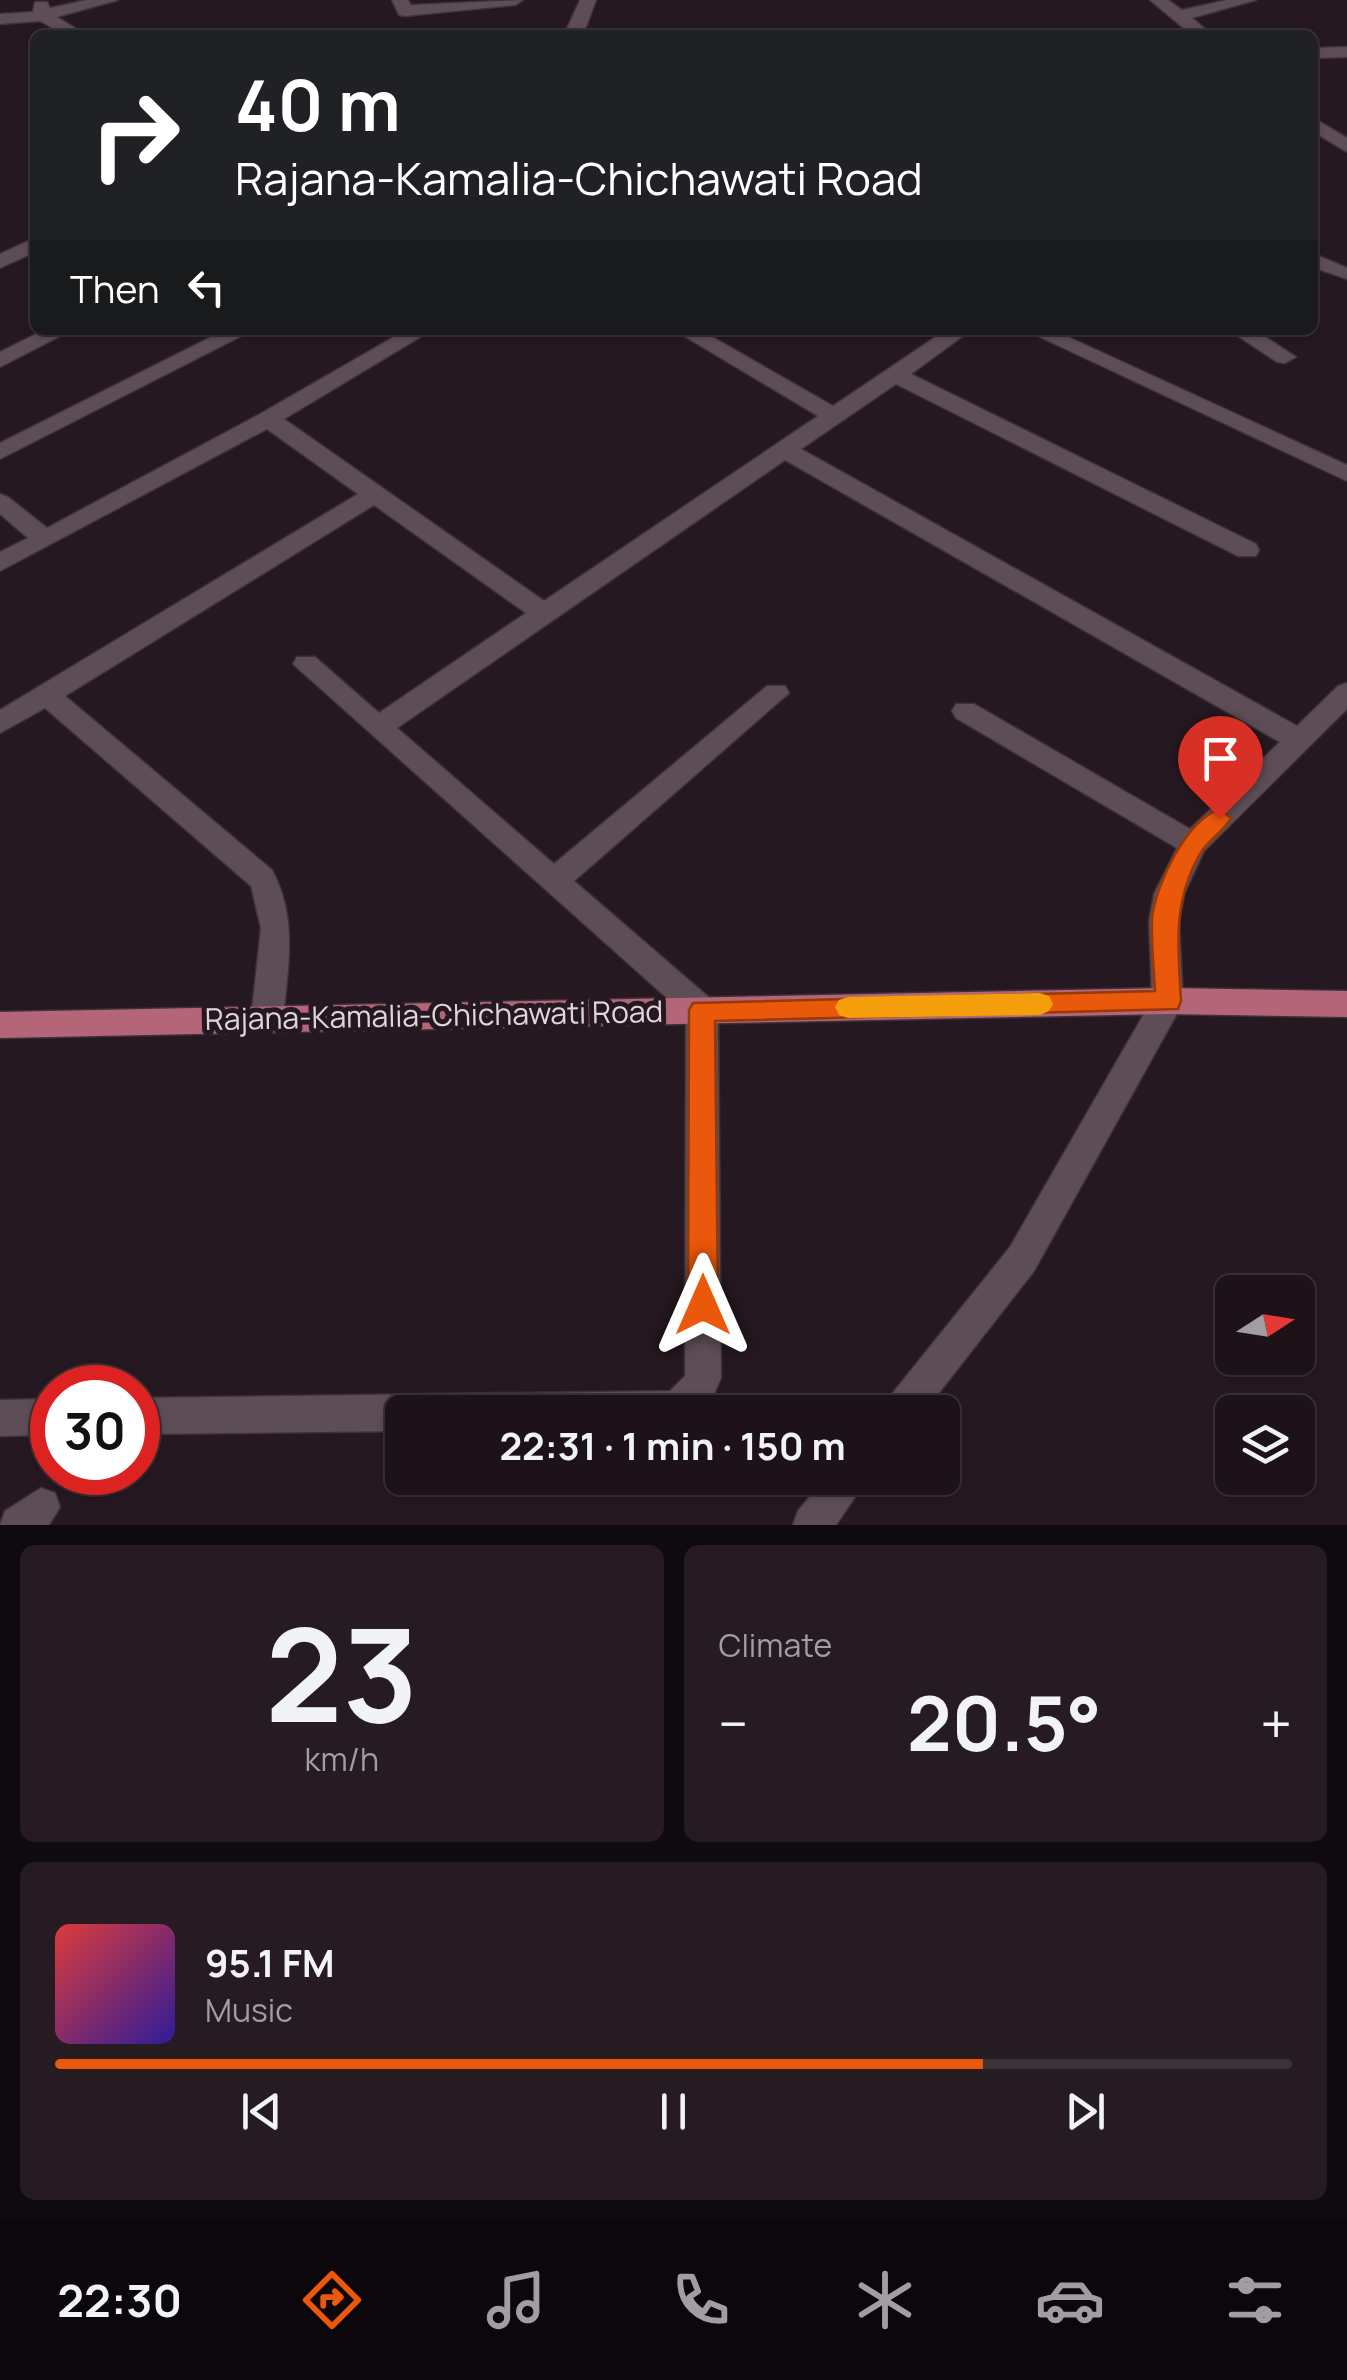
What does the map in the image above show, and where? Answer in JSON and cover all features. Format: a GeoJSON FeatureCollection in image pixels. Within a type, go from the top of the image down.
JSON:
{"type":"FeatureCollection","features":[{"type":"Feature","properties":{"kind":"main road","name":"Rajana-Kamalia-Chichawati Road"},"geometry":{"type":"LineString","coordinates":[[0,1025],[1168,1001],[1347,1004]]}},
{"type":"Feature","properties":{"kind":"street"},"geometry":{"type":"LineString","coordinates":[[0,19],[41,8],[110,0]]}},
{"type":"Feature","properties":{"kind":"street"},"geometry":{"type":"LineString","coordinates":[[400,0],[405,11],[515,0]]}},
{"type":"Feature","properties":{"kind":"street"},"geometry":{"type":"LineString","coordinates":[[578,30],[588,0]]}},
{"type":"Feature","properties":{"kind":"street"},"geometry":{"type":"LineString","coordinates":[[1158,0],[1196,30]]}},
{"type":"Feature","properties":{"kind":"street"},"geometry":{"type":"LineString","coordinates":[[1178,16],[1248,0]]}},
{"type":"Feature","properties":{"kind":"street"},"geometry":{"type":"LineString","coordinates":[[41,8],[70,30]]}},
{"type":"Feature","properties":{"kind":"street"},"geometry":{"type":"LineString","coordinates":[[1318,53],[1347,52]]}},
{"type":"Feature","properties":{"kind":"street"},"geometry":{"type":"LineString","coordinates":[[1318,121],[1343,118]]}},
{"type":"Feature","properties":{"kind":"street"},"geometry":{"type":"LineString","coordinates":[[1318,126],[1347,146]]}},
{"type":"Feature","properties":{"kind":"street"},"geometry":{"type":"LineString","coordinates":[[0,262],[30,247]]}},
{"type":"Feature","properties":{"kind":"street"},"geometry":{"type":"LineString","coordinates":[[1318,262],[1344,274]]}},
{"type":"Feature","properties":{"kind":"street"},"geometry":{"type":"LineString","coordinates":[[0,360],[50,335]]}},
{"type":"Feature","properties":{"kind":"street"},"geometry":{"type":"LineString","coordinates":[[0,452],[232,335]]}},
{"type":"Feature","properties":{"kind":"street"},"geometry":{"type":"LineString","coordinates":[[0,563],[268,419],[412,335]]}},
{"type":"Feature","properties":{"kind":"street"},"geometry":{"type":"LineString","coordinates":[[694,335],[836,417]]}},
{"type":"Feature","properties":{"kind":"street"},"geometry":{"type":"LineString","coordinates":[[378,727],[953,335]]}},
{"type":"Feature","properties":{"kind":"street"},"geometry":{"type":"LineString","coordinates":[[1047,335],[1347,474]]}},
{"type":"Feature","properties":{"kind":"street"},"geometry":{"type":"LineString","coordinates":[[1249,335],[1286,357]]}},
{"type":"Feature","properties":{"kind":"street"},"geometry":{"type":"LineString","coordinates":[[896,376],[1247,550]]}},
{"type":"Feature","properties":{"kind":"street"},"geometry":{"type":"LineString","coordinates":[[268,419],[546,614]]}},
{"type":"Feature","properties":{"kind":"street"},"geometry":{"type":"LineString","coordinates":[[786,452],[1298,739]]}},
{"type":"Feature","properties":{"kind":"street"},"geometry":{"type":"LineString","coordinates":[[0,723],[375,494]]}},
{"type":"Feature","properties":{"kind":"street"},"geometry":{"type":"LineString","coordinates":[[0,502],[45,539]]}},
{"type":"Feature","properties":{"kind":"street"},"geometry":{"type":"LineString","coordinates":[[306,664],[702,1010],[704,1378],[694,1395]]}},
{"type":"Feature","properties":{"kind":"street"},"geometry":{"type":"LineString","coordinates":[[914,1395],[1022,1259],[1168,1001],[1164,921],[1168,894],[1193,844],[1347,692]]}},
{"type":"Feature","properties":{"kind":"street"},"geometry":{"type":"LineString","coordinates":[[554,881],[776,693]]}},
{"type":"Feature","properties":{"kind":"street"},"geometry":{"type":"LineString","coordinates":[[47,694],[262,878],[272,894],[276,918],[268,1019]]}},
{"type":"Feature","properties":{"kind":"street"},"geometry":{"type":"LineString","coordinates":[[965,712],[1193,844]]}},
{"type":"Feature","properties":{"kind":"street"},"geometry":{"type":"LineString","coordinates":[[160,1416],[385,1413]]}},
{"type":"Feature","properties":{"kind":"street"},"geometry":{"type":"LineString","coordinates":[[0,1418],[30,1417]]}},
{"type":"Feature","properties":{"kind":"street"},"geometry":{"type":"LineString","coordinates":[[812,1525],[836,1495]]}},
{"type":"Feature","properties":{"kind":"slow traffic"},"geometry":{"type":"LineString","coordinates":[[848,1007],[1040,1004]]}},
{"type":"Feature","properties":{"kind":"route"},"geometry":{"type":"LineString","coordinates":[[703,1305],[702,1010],[1168,1001],[1164,921],[1168,894],[1193,844],[1220,818]]}}]}
